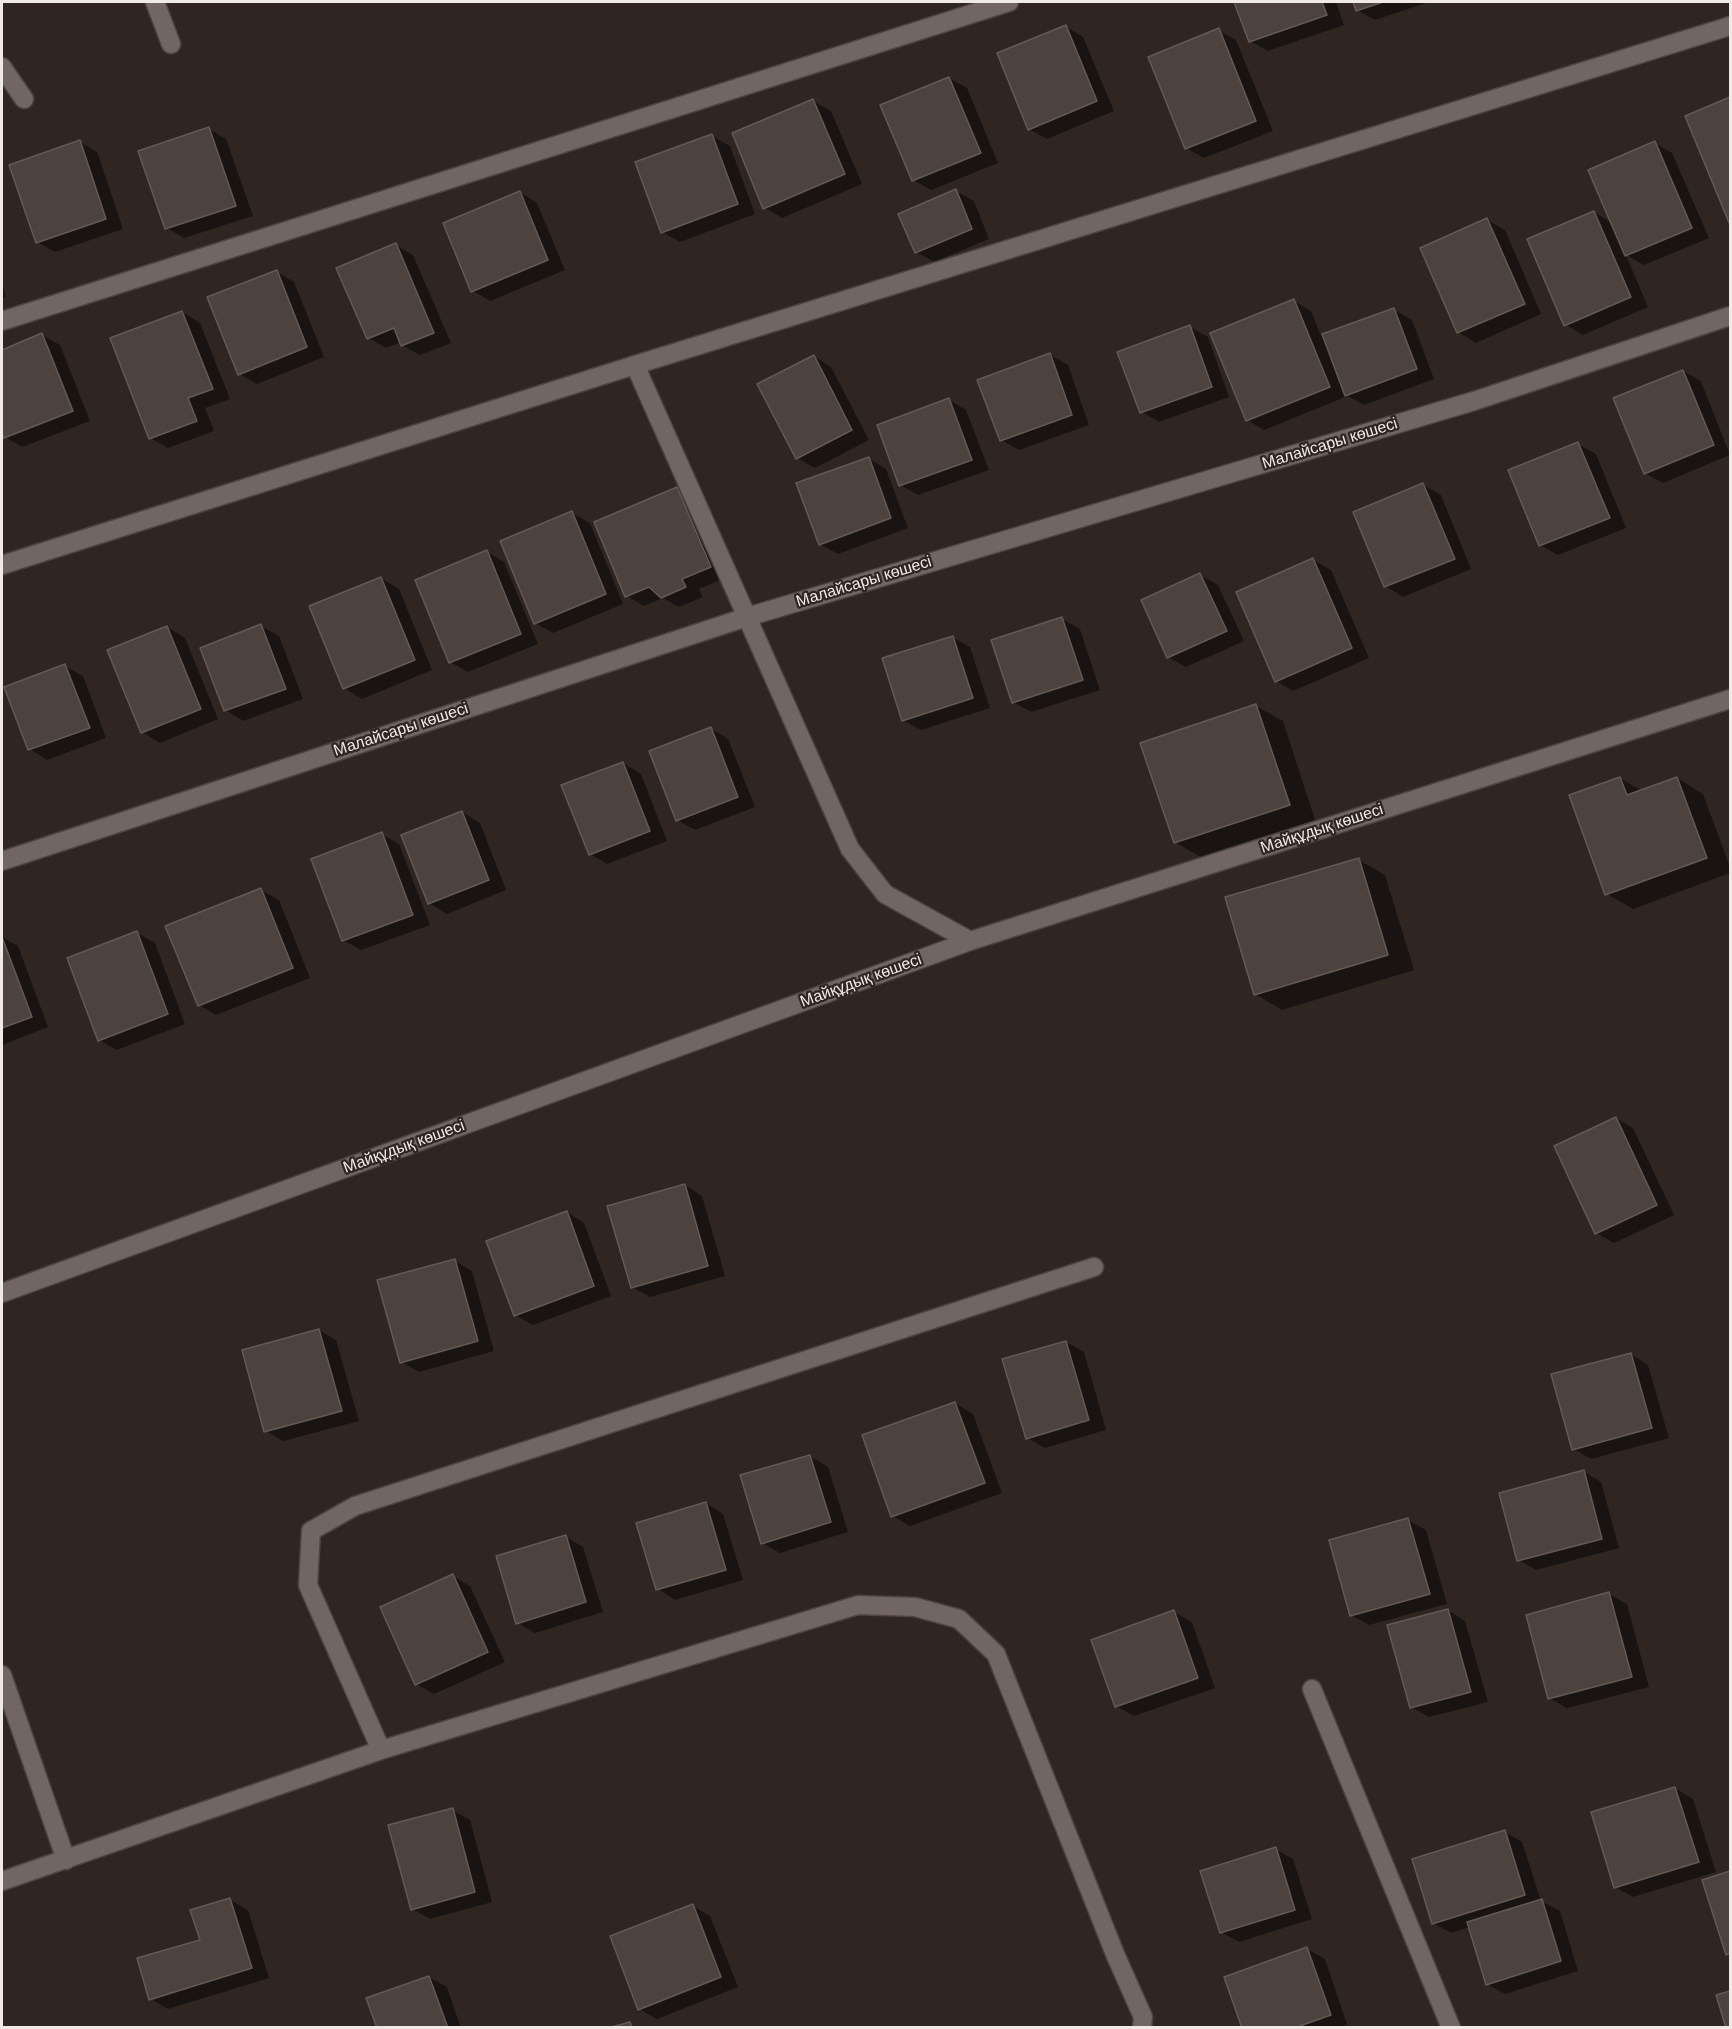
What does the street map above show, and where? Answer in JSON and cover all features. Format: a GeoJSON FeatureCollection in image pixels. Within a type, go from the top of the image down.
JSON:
{"type":"FeatureCollection","features":[{"type":"Feature","properties":{"kind":"street"},"geometry":{"type":"LineString","coordinates":[[155,2],[171,44]]}},
{"type":"Feature","properties":{"kind":"street"},"geometry":{"type":"LineString","coordinates":[[2,321],[1009,2]]}},
{"type":"Feature","properties":{"kind":"street"},"geometry":{"type":"LineString","coordinates":[[2,565],[635,365],[1731,26]]}},
{"type":"Feature","properties":{"kind":"street"},"geometry":{"type":"LineString","coordinates":[[2,67],[24,99]]}},
{"type":"Feature","properties":{"kind":"street","name":"Малайсары көшесі"},"geometry":{"type":"LineString","coordinates":[[2,861],[747,617],[1474,402],[1731,316]]}},
{"type":"Feature","properties":{"kind":"street"},"geometry":{"type":"LineString","coordinates":[[635,365],[850,849],[885,894],[970,941]]}},
{"type":"Feature","properties":{"kind":"street","name":"Майқұдық көшесі"},"geometry":{"type":"LineString","coordinates":[[2,1293],[970,941],[1731,699]]}},
{"type":"Feature","properties":{"kind":"street"},"geometry":{"type":"LineString","coordinates":[[381,1750],[308,1585],[311,1532],[355,1506],[1094,1267]]}},
{"type":"Feature","properties":{"kind":"street"},"geometry":{"type":"LineString","coordinates":[[2,1881],[381,1750],[858,1605],[915,1607],[959,1619],[996,1654],[1115,1954],[1143,2017],[1142,2028]]}},
{"type":"Feature","properties":{"kind":"street"},"geometry":{"type":"LineString","coordinates":[[2,1675],[66,1860]]}},
{"type":"Feature","properties":{"kind":"street"},"geometry":{"type":"LineString","coordinates":[[1312,1689],[1451,2028]]}},
{"type":"Feature","properties":{"kind":"building"},"geometry":{"type":"Polygon","coordinates":[[[1234,2],[1322,2],[1327,15],[1249,42],[1234,2]]]}},
{"type":"Feature","properties":{"kind":"building"},"geometry":{"type":"Polygon","coordinates":[[[1353,2],[1383,2],[1356,11],[1353,2]]]}},
{"type":"Feature","properties":{"kind":"building"},"geometry":{"type":"Polygon","coordinates":[[[1066,25],[1097,101],[1028,130],[997,53],[1066,25]]]}},
{"type":"Feature","properties":{"kind":"building"},"geometry":{"type":"Polygon","coordinates":[[[1219,28],[1256,121],[1185,149],[1148,57],[1219,28]]]}},
{"type":"Feature","properties":{"kind":"building"},"geometry":{"type":"Polygon","coordinates":[[[949,77],[981,153],[912,181],[880,105],[949,77]]]}},
{"type":"Feature","properties":{"kind":"building"},"geometry":{"type":"Polygon","coordinates":[[[1730,97],[1730,225],[1685,116],[1730,97]]]}},
{"type":"Feature","properties":{"kind":"building"},"geometry":{"type":"Polygon","coordinates":[[[813,99],[845,174],[763,209],[732,133],[813,99]]]}},
{"type":"Feature","properties":{"kind":"building"},"geometry":{"type":"Polygon","coordinates":[[[209,127],[236,206],[165,229],[138,151],[209,127]]]}},
{"type":"Feature","properties":{"kind":"building"},"geometry":{"type":"Polygon","coordinates":[[[712,134],[738,204],[661,233],[635,162],[712,134]]]}},
{"type":"Feature","properties":{"kind":"building"},"geometry":{"type":"Polygon","coordinates":[[[80,140],[106,219],[36,243],[9,165],[80,140]]]}},
{"type":"Feature","properties":{"kind":"building"},"geometry":{"type":"Polygon","coordinates":[[[1655,141],[1692,228],[1625,256],[1588,170],[1655,141]]]}},
{"type":"Feature","properties":{"kind":"building"},"geometry":{"type":"Polygon","coordinates":[[[956,189],[972,229],[915,253],[898,214],[956,189]]]}},
{"type":"Feature","properties":{"kind":"building"},"geometry":{"type":"Polygon","coordinates":[[[520,191],[548,260],[471,292],[443,223],[520,191]]]}},
{"type":"Feature","properties":{"kind":"building"},"geometry":{"type":"Polygon","coordinates":[[[1594,211],[1631,297],[1564,326],[1527,239],[1594,211]]]}},
{"type":"Feature","properties":{"kind":"building"},"geometry":{"type":"Polygon","coordinates":[[[1487,218],[1525,304],[1457,333],[1420,248],[1487,218]]]}},
{"type":"Feature","properties":{"kind":"building"},"geometry":{"type":"Polygon","coordinates":[[[396,243],[434,333],[401,346],[394,328],[367,339],[336,268],[396,243]]]}},
{"type":"Feature","properties":{"kind":"building"},"geometry":{"type":"Polygon","coordinates":[[[277,270],[307,347],[238,375],[207,297],[277,270]]]}},
{"type":"Feature","properties":{"kind":"building"},"geometry":{"type":"Polygon","coordinates":[[[1294,299],[1330,387],[1246,421],[1210,333],[1294,299]]]}},
{"type":"Feature","properties":{"kind":"building"},"geometry":{"type":"Polygon","coordinates":[[[1394,308],[1417,369],[1345,396],[1322,334],[1394,308]]]}},
{"type":"Feature","properties":{"kind":"building"},"geometry":{"type":"Polygon","coordinates":[[[182,311],[213,389],[188,398],[197,421],[149,439],[110,338],[182,311]]]}},
{"type":"Feature","properties":{"kind":"building"},"geometry":{"type":"Polygon","coordinates":[[[1190,325],[1212,387],[1140,413],[1117,352],[1190,325]]]}},
{"type":"Feature","properties":{"kind":"building"},"geometry":{"type":"Polygon","coordinates":[[[42,333],[73,411],[4,438],[2,433],[2,350],[42,333]]]}},
{"type":"Feature","properties":{"kind":"building"},"geometry":{"type":"Polygon","coordinates":[[[1050,353],[1072,415],[1000,441],[977,380],[1050,353]]]}},
{"type":"Feature","properties":{"kind":"building"},"geometry":{"type":"Polygon","coordinates":[[[814,355],[852,430],[796,459],[757,384],[814,355]]]}},
{"type":"Feature","properties":{"kind":"building"},"geometry":{"type":"Polygon","coordinates":[[[1683,370],[1714,445],[1644,474],[1613,398],[1683,370]]]}},
{"type":"Feature","properties":{"kind":"building"},"geometry":{"type":"Polygon","coordinates":[[[949,398],[972,460],[899,486],[877,425],[949,398]]]}},
{"type":"Feature","properties":{"kind":"building"},"geometry":{"type":"Polygon","coordinates":[[[1578,442],[1610,518],[1539,546],[1508,470],[1578,442]]]}},
{"type":"Feature","properties":{"kind":"building"},"geometry":{"type":"Polygon","coordinates":[[[869,457],[891,518],[819,545],[796,483],[869,457]]]}},
{"type":"Feature","properties":{"kind":"building"},"geometry":{"type":"Polygon","coordinates":[[[1423,483],[1455,559],[1384,587],[1353,512],[1423,483]]]}},
{"type":"Feature","properties":{"kind":"building"},"geometry":{"type":"Polygon","coordinates":[[[677,487],[711,567],[682,579],[686,587],[661,598],[649,587],[625,597],[594,522],[677,487]]]}},
{"type":"Feature","properties":{"kind":"building"},"geometry":{"type":"Polygon","coordinates":[[[572,511],[606,594],[534,624],[500,541],[572,511]]]}},
{"type":"Feature","properties":{"kind":"building"},"geometry":{"type":"Polygon","coordinates":[[[487,550],[521,634],[449,663],[415,580],[487,550]]]}},
{"type":"Feature","properties":{"kind":"building"},"geometry":{"type":"Polygon","coordinates":[[[1313,558],[1352,648],[1275,682],[1236,592],[1313,558]]]}},
{"type":"Feature","properties":{"kind":"building"},"geometry":{"type":"Polygon","coordinates":[[[1200,573],[1227,631],[1167,658],[1141,600],[1200,573]]]}},
{"type":"Feature","properties":{"kind":"building"},"geometry":{"type":"Polygon","coordinates":[[[381,577],[415,660],[343,689],[309,606],[381,577]]]}},
{"type":"Feature","properties":{"kind":"building"},"geometry":{"type":"Polygon","coordinates":[[[1062,617],[1083,680],[1012,703],[991,640],[1062,617]]]}},
{"type":"Feature","properties":{"kind":"building"},"geometry":{"type":"Polygon","coordinates":[[[261,624],[286,689],[224,711],[200,648],[261,624]]]}},
{"type":"Feature","properties":{"kind":"building"},"geometry":{"type":"Polygon","coordinates":[[[167,626],[201,709],[141,733],[107,650],[167,626]]]}},
{"type":"Feature","properties":{"kind":"building"},"geometry":{"type":"Polygon","coordinates":[[[953,636],[973,698],[902,721],[882,658],[953,636]]]}},
{"type":"Feature","properties":{"kind":"building"},"geometry":{"type":"Polygon","coordinates":[[[65,664],[90,728],[28,750],[4,687],[65,664]]]}},
{"type":"Feature","properties":{"kind":"building"},"geometry":{"type":"Polygon","coordinates":[[[1256,704],[1290,805],[1174,843],[1140,743],[1256,704]]]}},
{"type":"Feature","properties":{"kind":"building"},"geometry":{"type":"Polygon","coordinates":[[[711,727],[738,797],[676,821],[649,751],[711,727]]]}},
{"type":"Feature","properties":{"kind":"building"},"geometry":{"type":"Polygon","coordinates":[[[623,762],[650,831],[589,855],[561,785],[623,762]]]}},
{"type":"Feature","properties":{"kind":"building"},"geometry":{"type":"Polygon","coordinates":[[[1620,777],[1627,795],[1677,777],[1707,858],[1605,895],[1569,795],[1620,777]]]}},
{"type":"Feature","properties":{"kind":"building"},"geometry":{"type":"Polygon","coordinates":[[[462,811],[489,880],[428,904],[401,835],[462,811]]]}},
{"type":"Feature","properties":{"kind":"building"},"geometry":{"type":"Polygon","coordinates":[[[382,832],[413,915],[342,941],[311,859],[382,832]]]}},
{"type":"Feature","properties":{"kind":"building"},"geometry":{"type":"Polygon","coordinates":[[[1359,858],[1388,955],[1254,995],[1225,897],[1359,858]]]}},
{"type":"Feature","properties":{"kind":"building"},"geometry":{"type":"Polygon","coordinates":[[[261,888],[293,968],[198,1006],[165,926],[261,888]]]}},
{"type":"Feature","properties":{"kind":"building"},"geometry":{"type":"Polygon","coordinates":[[[137,931],[168,1014],[98,1041],[67,958],[137,931]]]}},
{"type":"Feature","properties":{"kind":"building"},"geometry":{"type":"Polygon","coordinates":[[[2,937],[32,1017],[2,1028],[2,937]]]}},
{"type":"Feature","properties":{"kind":"building"},"geometry":{"type":"Polygon","coordinates":[[[1616,1117],[1657,1205],[1595,1234],[1554,1146],[1616,1117]]]}},
{"type":"Feature","properties":{"kind":"building"},"geometry":{"type":"Polygon","coordinates":[[[685,1184],[708,1266],[631,1288],[607,1206],[685,1184]]]}},
{"type":"Feature","properties":{"kind":"building"},"geometry":{"type":"Polygon","coordinates":[[[567,1211],[594,1286],[514,1316],[486,1241],[567,1211]]]}},
{"type":"Feature","properties":{"kind":"building"},"geometry":{"type":"Polygon","coordinates":[[[455,1259],[478,1341],[400,1363],[377,1280],[455,1259]]]}},
{"type":"Feature","properties":{"kind":"building"},"geometry":{"type":"Polygon","coordinates":[[[319,1329],[342,1411],[264,1432],[242,1350],[319,1329]]]}},
{"type":"Feature","properties":{"kind":"building"},"geometry":{"type":"Polygon","coordinates":[[[1066,1341],[1089,1420],[1026,1439],[1002,1359],[1066,1341]]]}},
{"type":"Feature","properties":{"kind":"building"},"geometry":{"type":"Polygon","coordinates":[[[1631,1353],[1652,1428],[1572,1450],[1551,1374],[1631,1353]]]}},
{"type":"Feature","properties":{"kind":"building"},"geometry":{"type":"Polygon","coordinates":[[[955,1402],[985,1483],[891,1517],[862,1435],[955,1402]]]}},
{"type":"Feature","properties":{"kind":"building"},"geometry":{"type":"Polygon","coordinates":[[[810,1455],[831,1522],[761,1544],[740,1475],[810,1455]]]}},
{"type":"Feature","properties":{"kind":"building"},"geometry":{"type":"Polygon","coordinates":[[[1584,1470],[1602,1539],[1517,1561],[1499,1493],[1584,1470]]]}},
{"type":"Feature","properties":{"kind":"building"},"geometry":{"type":"Polygon","coordinates":[[[706,1502],[726,1570],[656,1590],[636,1523],[706,1502]]]}},
{"type":"Feature","properties":{"kind":"building"},"geometry":{"type":"Polygon","coordinates":[[[1408,1518],[1430,1594],[1350,1616],[1329,1540],[1408,1518]]]}},
{"type":"Feature","properties":{"kind":"building"},"geometry":{"type":"Polygon","coordinates":[[[566,1535],[586,1602],[516,1624],[496,1556],[566,1535]]]}},
{"type":"Feature","properties":{"kind":"building"},"geometry":{"type":"Polygon","coordinates":[[[453,1574],[488,1652],[415,1685],[380,1607],[453,1574]]]}},
{"type":"Feature","properties":{"kind":"building"},"geometry":{"type":"Polygon","coordinates":[[[1609,1592],[1632,1677],[1548,1699],[1526,1615],[1609,1592]]]}},
{"type":"Feature","properties":{"kind":"building"},"geometry":{"type":"Polygon","coordinates":[[[1448,1609],[1471,1692],[1410,1708],[1387,1625],[1448,1609]]]}},
{"type":"Feature","properties":{"kind":"building"},"geometry":{"type":"Polygon","coordinates":[[[1174,1610],[1198,1678],[1115,1707],[1091,1640],[1174,1610]]]}},
{"type":"Feature","properties":{"kind":"building"},"geometry":{"type":"Polygon","coordinates":[[[1675,1787],[1699,1862],[1614,1888],[1591,1812],[1675,1787]]]}},
{"type":"Feature","properties":{"kind":"building"},"geometry":{"type":"Polygon","coordinates":[[[453,1808],[475,1892],[411,1910],[388,1825],[453,1808]]]}},
{"type":"Feature","properties":{"kind":"building"},"geometry":{"type":"Polygon","coordinates":[[[1505,1830],[1525,1895],[1432,1924],[1412,1859],[1505,1830]]]}},
{"type":"Feature","properties":{"kind":"building"},"geometry":{"type":"Polygon","coordinates":[[[1276,1847],[1295,1910],[1220,1933],[1200,1871],[1276,1847]]]}},
{"type":"Feature","properties":{"kind":"building"},"geometry":{"type":"Polygon","coordinates":[[[1730,1871],[1730,1953],[1726,1955],[1702,1880],[1730,1871]]]}},
{"type":"Feature","properties":{"kind":"building"},"geometry":{"type":"Polygon","coordinates":[[[230,1898],[252,1968],[149,2000],[137,1958],[200,1940],[190,1910],[230,1898]]]}},
{"type":"Feature","properties":{"kind":"building"},"geometry":{"type":"Polygon","coordinates":[[[1542,1899],[1561,1961],[1486,1985],[1467,1922],[1542,1899]]]}},
{"type":"Feature","properties":{"kind":"building"},"geometry":{"type":"Polygon","coordinates":[[[693,1904],[721,1977],[638,2010],[610,1936],[693,1904]]]}},
{"type":"Feature","properties":{"kind":"building"},"geometry":{"type":"Polygon","coordinates":[[[1307,1947],[1331,2015],[1294,2028],[1242,2028],[1224,1977],[1307,1947]]]}},
{"type":"Feature","properties":{"kind":"building"},"geometry":{"type":"Polygon","coordinates":[[[429,1976],[448,2028],[377,2028],[366,1998],[429,1976]]]}},
{"type":"Feature","properties":{"kind":"building"},"geometry":{"type":"Polygon","coordinates":[[[1730,1991],[1730,2028],[1726,2028],[1716,1995],[1730,1991]]]}},
{"type":"Feature","properties":{"kind":"building"},"geometry":{"type":"Polygon","coordinates":[[[630,2022],[632,2028],[608,2028],[630,2022]]]}}]}
